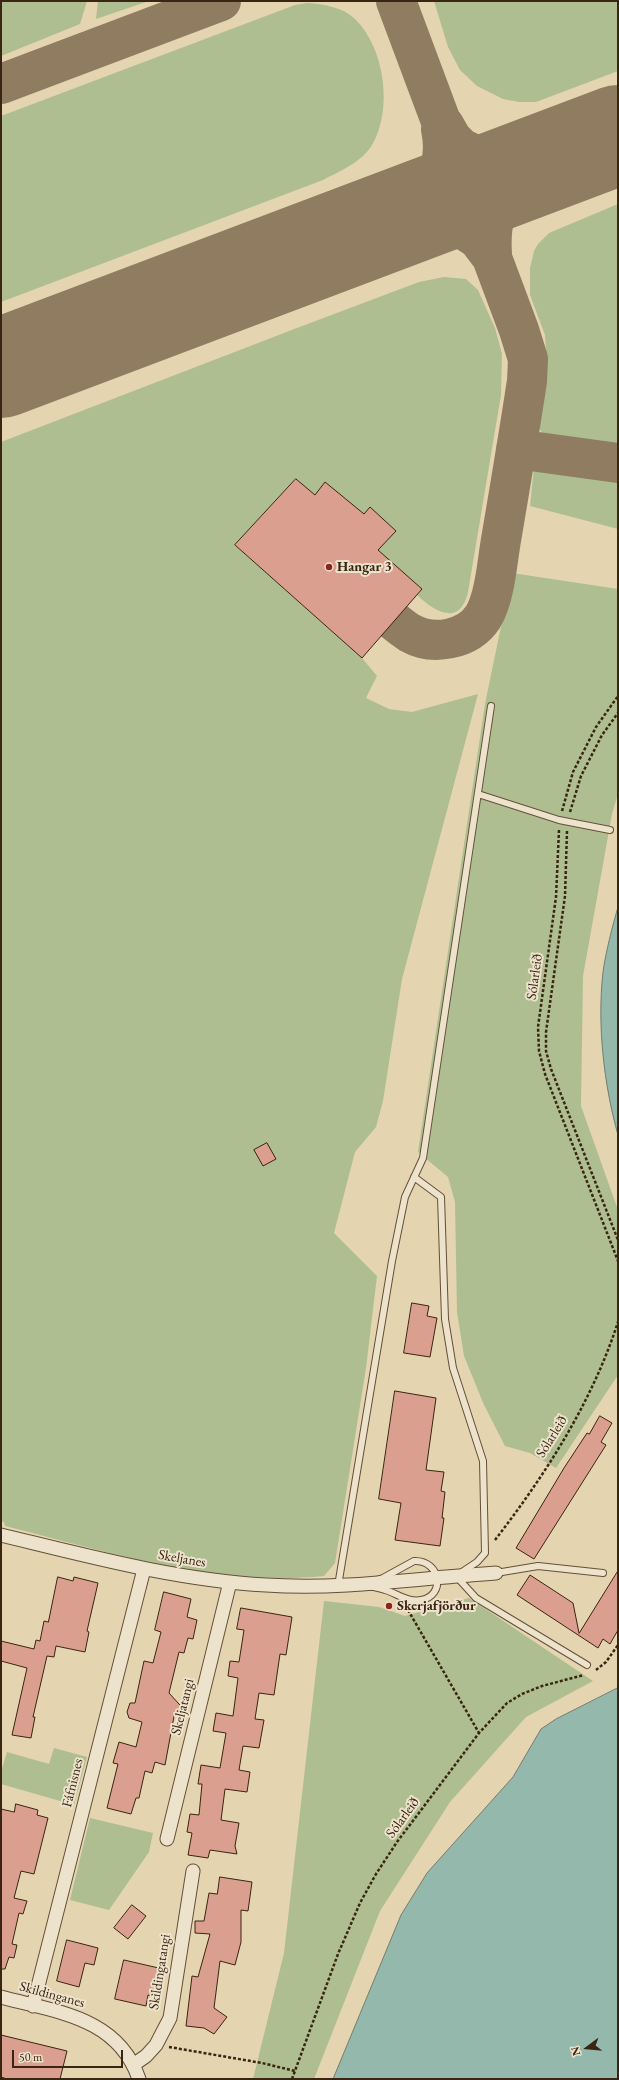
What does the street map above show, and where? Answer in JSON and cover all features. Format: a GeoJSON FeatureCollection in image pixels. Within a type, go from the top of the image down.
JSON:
{"type":"FeatureCollection","features":[{"type":"Feature","properties":{"kind":"street","name":"Skeljanes"},"geometry":{"type":"LineString","coordinates":[[1,1535],[144,1569],[230,1582],[302,1587],[338,1586],[496,1574]]}},
{"type":"Feature","properties":{"kind":"street","name":"Fáfnisnes"},"geometry":{"type":"LineString","coordinates":[[33,2006],[144,1569]]}},
{"type":"Feature","properties":{"kind":"street","name":"Skeljatangi"},"geometry":{"type":"LineString","coordinates":[[167,1839],[230,1582]]}},
{"type":"Feature","properties":{"kind":"street","name":"Skildingatangi"},"geometry":{"type":"LineString","coordinates":[[133,2065],[146,2056],[156,2045],[170,2018],[193,1871]]}},
{"type":"Feature","properties":{"kind":"street","name":"Skildinganes"},"geometry":{"type":"LineString","coordinates":[[1,1997],[82,2019],[100,2028],[119,2045],[133,2065],[139,2079]]}},
{"type":"Feature","properties":{"kind":"lane"},"geometry":{"type":"LineString","coordinates":[[338,1586],[392,1261],[405,1197],[423,1158],[491,706]]}},
{"type":"Feature","properties":{"kind":"lane"},"geometry":{"type":"LineString","coordinates":[[478,794],[559,820],[610,830]]}},
{"type":"Feature","properties":{"kind":"lane"},"geometry":{"type":"LineString","coordinates":[[414,1176],[441,1197],[445,1319],[453,1368],[483,1461],[485,1553],[477,1562],[456,1576],[476,1598],[587,1665]]}},
{"type":"Feature","properties":{"kind":"lane","name":"Skeljanes"},"geometry":{"type":"LineString","coordinates":[[420,1560],[431,1566],[437,1578],[435,1590],[426,1599],[414,1600],[385,1590],[360,1585],[383,1578],[414,1561],[420,1560]]}},
{"type":"Feature","properties":{"kind":"lane"},"geometry":{"type":"LineString","coordinates":[[496,1574],[538,1566],[603,1573]]}},
{"type":"Feature","properties":{"kind":"path","name":"Sólarleið"},"geometry":{"type":"LineString","coordinates":[[618,696],[596,727],[573,772],[559,820],[556,897],[538,1027],[539,1051],[545,1074],[618,1261]]}},
{"type":"Feature","properties":{"kind":"path","name":"Sólarleið"},"geometry":{"type":"LineString","coordinates":[[618,713],[602,735],[580,776],[567,822],[565,896],[546,1032],[546,1051],[551,1069],[618,1240]]}},
{"type":"Feature","properties":{"kind":"path","name":"Sólarleið"},"geometry":{"type":"LineString","coordinates":[[485,1553],[526,1496],[578,1415],[601,1369],[618,1322]]}},
{"type":"Feature","properties":{"kind":"path"},"geometry":{"type":"LineString","coordinates":[[404,1597],[406,1606],[479,1733]]}},
{"type":"Feature","properties":{"kind":"path"},"geometry":{"type":"LineString","coordinates":[[593,1671],[606,1662],[618,1645]]}},
{"type":"Feature","properties":{"kind":"path","name":"Sólarleið"},"geometry":{"type":"LineString","coordinates":[[292,2079],[338,1954],[360,1903],[376,1874],[397,1842],[479,1733],[507,1703],[522,1694],[542,1686],[590,1673]]}},
{"type":"Feature","properties":{"kind":"path"},"geometry":{"type":"LineString","coordinates":[[156,2045],[262,2062],[295,2071]]}},
{"type":"Feature","properties":{"kind":"green space"},"geometry":{"type":"Polygon","coordinates":[[[1,1],[87,1],[80,24],[1,56],[1,1]]]}},
{"type":"Feature","properties":{"kind":"green space"},"geometry":{"type":"Polygon","coordinates":[[[98,1],[149,1],[96,19],[98,1]]]}},
{"type":"Feature","properties":{"kind":"green space"},"geometry":{"type":"Polygon","coordinates":[[[434,1],[618,1],[618,71],[536,102],[519,102],[503,99],[477,86],[460,70],[448,47],[434,1]]]}},
{"type":"Feature","properties":{"kind":"green space"},"geometry":{"type":"Polygon","coordinates":[[[307,3],[320,4],[339,9],[355,19],[365,31],[379,62],[383,80],[384,97],[382,115],[379,131],[372,145],[363,156],[350,166],[323,180],[1,302],[1,116],[295,5],[307,3]]]}},
{"type":"Feature","properties":{"kind":"green space"},"geometry":{"type":"Polygon","coordinates":[[[618,204],[618,447],[548,440],[540,430],[539,421],[546,349],[545,335],[530,295],[530,268],[534,251],[538,244],[549,233],[618,204]]]}},
{"type":"Feature","properties":{"kind":"green space"},"geometry":{"type":"Polygon","coordinates":[[[444,277],[466,279],[478,290],[495,328],[502,354],[501,395],[468,592],[464,603],[459,610],[453,613],[446,613],[431,607],[417,595],[422,589],[296,479],[235,545],[362,658],[377,676],[366,698],[389,709],[412,712],[478,694],[402,979],[383,1101],[376,1127],[355,1152],[334,1233],[377,1276],[366,1368],[335,1563],[324,1576],[283,1578],[203,1572],[123,1556],[5,1526],[4,1522],[1,1521],[1,442],[419,282],[444,277]]]}},
{"type":"Feature","properties":{"kind":"green space"},"geometry":{"type":"Polygon","coordinates":[[[543,454],[618,464],[618,529],[530,506],[535,458],[543,454]]]}},
{"type":"Feature","properties":{"kind":"green space"},"geometry":{"type":"Polygon","coordinates":[[[512,573],[618,589],[618,794],[612,814],[583,976],[581,1106],[618,1210],[618,1375],[556,1468],[530,1453],[505,1446],[484,1405],[464,1356],[457,1312],[455,1202],[448,1177],[418,1152],[485,704],[512,573]]]}},
{"type":"Feature","properties":{"kind":"green space"},"geometry":{"type":"Polygon","coordinates":[[[469,1598],[593,1681],[526,1717],[450,1802],[380,1911],[314,2079],[253,2079],[284,1953],[324,1601],[379,1607],[405,1616],[469,1598]]]}},
{"type":"Feature","properties":{"kind":"green space"},"geometry":{"type":"Polygon","coordinates":[[[54,1748],[87,1757],[74,1805],[1,1784],[1,1772],[7,1752],[49,1764],[54,1748]]]}},
{"type":"Feature","properties":{"kind":"green space"},"geometry":{"type":"Polygon","coordinates":[[[90,1818],[153,1833],[149,1852],[109,1910],[70,1900],[90,1818]]]}},
{"type":"Feature","properties":{"kind":"water"},"geometry":{"type":"Polygon","coordinates":[[[618,907],[618,1135],[609,1096],[603,1055],[601,1034],[601,992],[604,964],[618,907]]]}},
{"type":"Feature","properties":{"kind":"water"},"geometry":{"type":"Polygon","coordinates":[[[618,1688],[618,2079],[333,2079],[401,1915],[427,1873],[513,1777],[541,1729],[556,1719],[618,1688]]]}},
{"type":"Feature","properties":{"kind":"building","name":"Hangar 3"},"geometry":{"type":"Polygon","coordinates":[[[296,479],[315,495],[325,482],[364,514],[370,507],[396,531],[378,550],[422,589],[362,658],[235,545],[296,479]]]}},
{"type":"Feature","properties":{"kind":"building"},"geometry":{"type":"Polygon","coordinates":[[[267,1143],[276,1159],[263,1166],[254,1150],[267,1143]]]}},
{"type":"Feature","properties":{"kind":"building"},"geometry":{"type":"Polygon","coordinates":[[[412,1303],[429,1306],[427,1316],[437,1318],[430,1357],[404,1353],[412,1303]]]}},
{"type":"Feature","properties":{"kind":"building"},"geometry":{"type":"Polygon","coordinates":[[[395,1391],[436,1398],[426,1470],[444,1472],[441,1491],[445,1492],[442,1518],[444,1518],[440,1546],[395,1540],[401,1503],[379,1499],[395,1391]]]}},
{"type":"Feature","properties":{"kind":"building"},"geometry":{"type":"Polygon","coordinates":[[[600,1416],[612,1423],[601,1442],[606,1445],[534,1559],[516,1548],[564,1468],[587,1433],[589,1434],[600,1416]]]}},
{"type":"Feature","properties":{"kind":"building"},"geometry":{"type":"Polygon","coordinates":[[[618,1571],[618,1630],[610,1644],[603,1639],[598,1648],[517,1595],[530,1575],[573,1603],[579,1633],[618,1571]]]}},
{"type":"Feature","properties":{"kind":"building"},"geometry":{"type":"Polygon","coordinates":[[[58,1577],[73,1581],[74,1577],[98,1583],[87,1631],[89,1632],[85,1652],[56,1646],[54,1657],[47,1656],[33,1717],[35,1717],[31,1738],[12,1735],[27,1668],[1,1661],[1,1641],[34,1649],[36,1640],[40,1641],[44,1621],[48,1622],[58,1577]]]}},
{"type":"Feature","properties":{"kind":"building"},"geometry":{"type":"Polygon","coordinates":[[[164,1592],[191,1599],[187,1617],[197,1620],[193,1639],[188,1638],[184,1653],[179,1652],[169,1693],[189,1715],[175,1711],[165,1765],[155,1762],[152,1773],[145,1771],[139,1798],[136,1798],[131,1814],[107,1808],[118,1764],[113,1763],[119,1742],[136,1747],[142,1722],[129,1718],[127,1712],[130,1703],[135,1703],[144,1661],[153,1663],[161,1632],[155,1630],[164,1592]]]}},
{"type":"Feature","properties":{"kind":"building"},"geometry":{"type":"Polygon","coordinates":[[[241,1608],[292,1617],[286,1655],[280,1654],[274,1695],[259,1693],[255,1719],[264,1720],[259,1748],[243,1746],[239,1770],[250,1772],[247,1792],[225,1789],[221,1820],[239,1823],[235,1846],[237,1854],[210,1850],[208,1858],[188,1855],[192,1833],[187,1832],[190,1814],[199,1815],[202,1784],[198,1784],[201,1765],[220,1768],[226,1733],[213,1731],[216,1713],[233,1716],[238,1678],[228,1676],[230,1661],[239,1662],[244,1630],[237,1629],[241,1608]]]}},
{"type":"Feature","properties":{"kind":"building"},"geometry":{"type":"Polygon","coordinates":[[[16,1804],[38,1810],[37,1815],[48,1818],[34,1874],[21,1871],[14,1898],[27,1901],[23,1914],[19,1913],[12,1944],[17,1945],[14,1958],[9,1957],[5,1969],[1,1969],[1,1809],[14,1812],[16,1804]]]}},
{"type":"Feature","properties":{"kind":"building"},"geometry":{"type":"Polygon","coordinates":[[[220,1877],[252,1882],[248,1911],[241,1910],[241,1942],[235,1965],[220,1961],[214,2008],[227,2017],[214,2034],[204,2028],[186,2026],[192,1976],[198,1977],[210,1934],[195,1933],[195,1921],[204,1921],[209,1893],[217,1894],[220,1877]]]}},
{"type":"Feature","properties":{"kind":"building"},"geometry":{"type":"Polygon","coordinates":[[[132,1905],[146,1916],[128,1939],[114,1928],[132,1905]]]}},
{"type":"Feature","properties":{"kind":"building"},"geometry":{"type":"Polygon","coordinates":[[[67,1940],[98,1948],[94,1965],[85,1963],[79,1987],[57,1981],[67,1940]]]}},
{"type":"Feature","properties":{"kind":"building"},"geometry":{"type":"Polygon","coordinates":[[[124,1960],[163,1969],[156,1997],[148,1995],[146,2006],[115,1999],[124,1960]]]}},
{"type":"Feature","properties":{"kind":"building"},"geometry":{"type":"Polygon","coordinates":[[[1,2035],[67,2051],[60,2079],[7,2079],[1,2077],[1,2035]]]}},
{"type":"Feature","properties":{"kind":"taxiway"},"geometry":{"type":"LineString","coordinates":[[1,84],[221,1]]}},
{"type":"Feature","properties":{"kind":"taxiway"},"geometry":{"type":"LineString","coordinates":[[395,622],[410,633],[419,637],[439,640],[459,636],[476,625],[483,617],[490,600],[495,580],[527,381],[528,359],[519,330],[396,1]]}},
{"type":"Feature","properties":{"kind":"taxiway"},"geometry":{"type":"LineString","coordinates":[[444,125],[452,139],[461,148],[492,163],[509,167],[574,152]]}},
{"type":"Feature","properties":{"kind":"taxiway"},"geometry":{"type":"LineString","coordinates":[[375,227],[405,210],[428,190],[436,178],[441,164],[443,148],[441,129]]}},
{"type":"Feature","properties":{"kind":"taxiway"},"geometry":{"type":"LineString","coordinates":[[492,254],[493,222],[505,194],[523,177],[534,170],[550,164]]}},
{"type":"Feature","properties":{"kind":"taxiway"},"geometry":{"type":"LineString","coordinates":[[386,224],[405,219],[432,216],[455,224],[478,239],[491,256]]}},
{"type":"Feature","properties":{"kind":"taxiway"},"geometry":{"type":"LineString","coordinates":[[516,449],[618,463]]}},
{"type":"Feature","properties":{"kind":"runway"},"geometry":{"type":"LineString","coordinates":[[1,368],[618,135]]}},
{"type":"Feature","properties":{"kind":"place","name":"Hangar 3"},"geometry":{"type":"Point","coordinates":[329,567]}},
{"type":"Feature","properties":{"kind":"place","name":"Skerjafjörður"},"geometry":{"type":"Point","coordinates":[389,1606]}}]}
